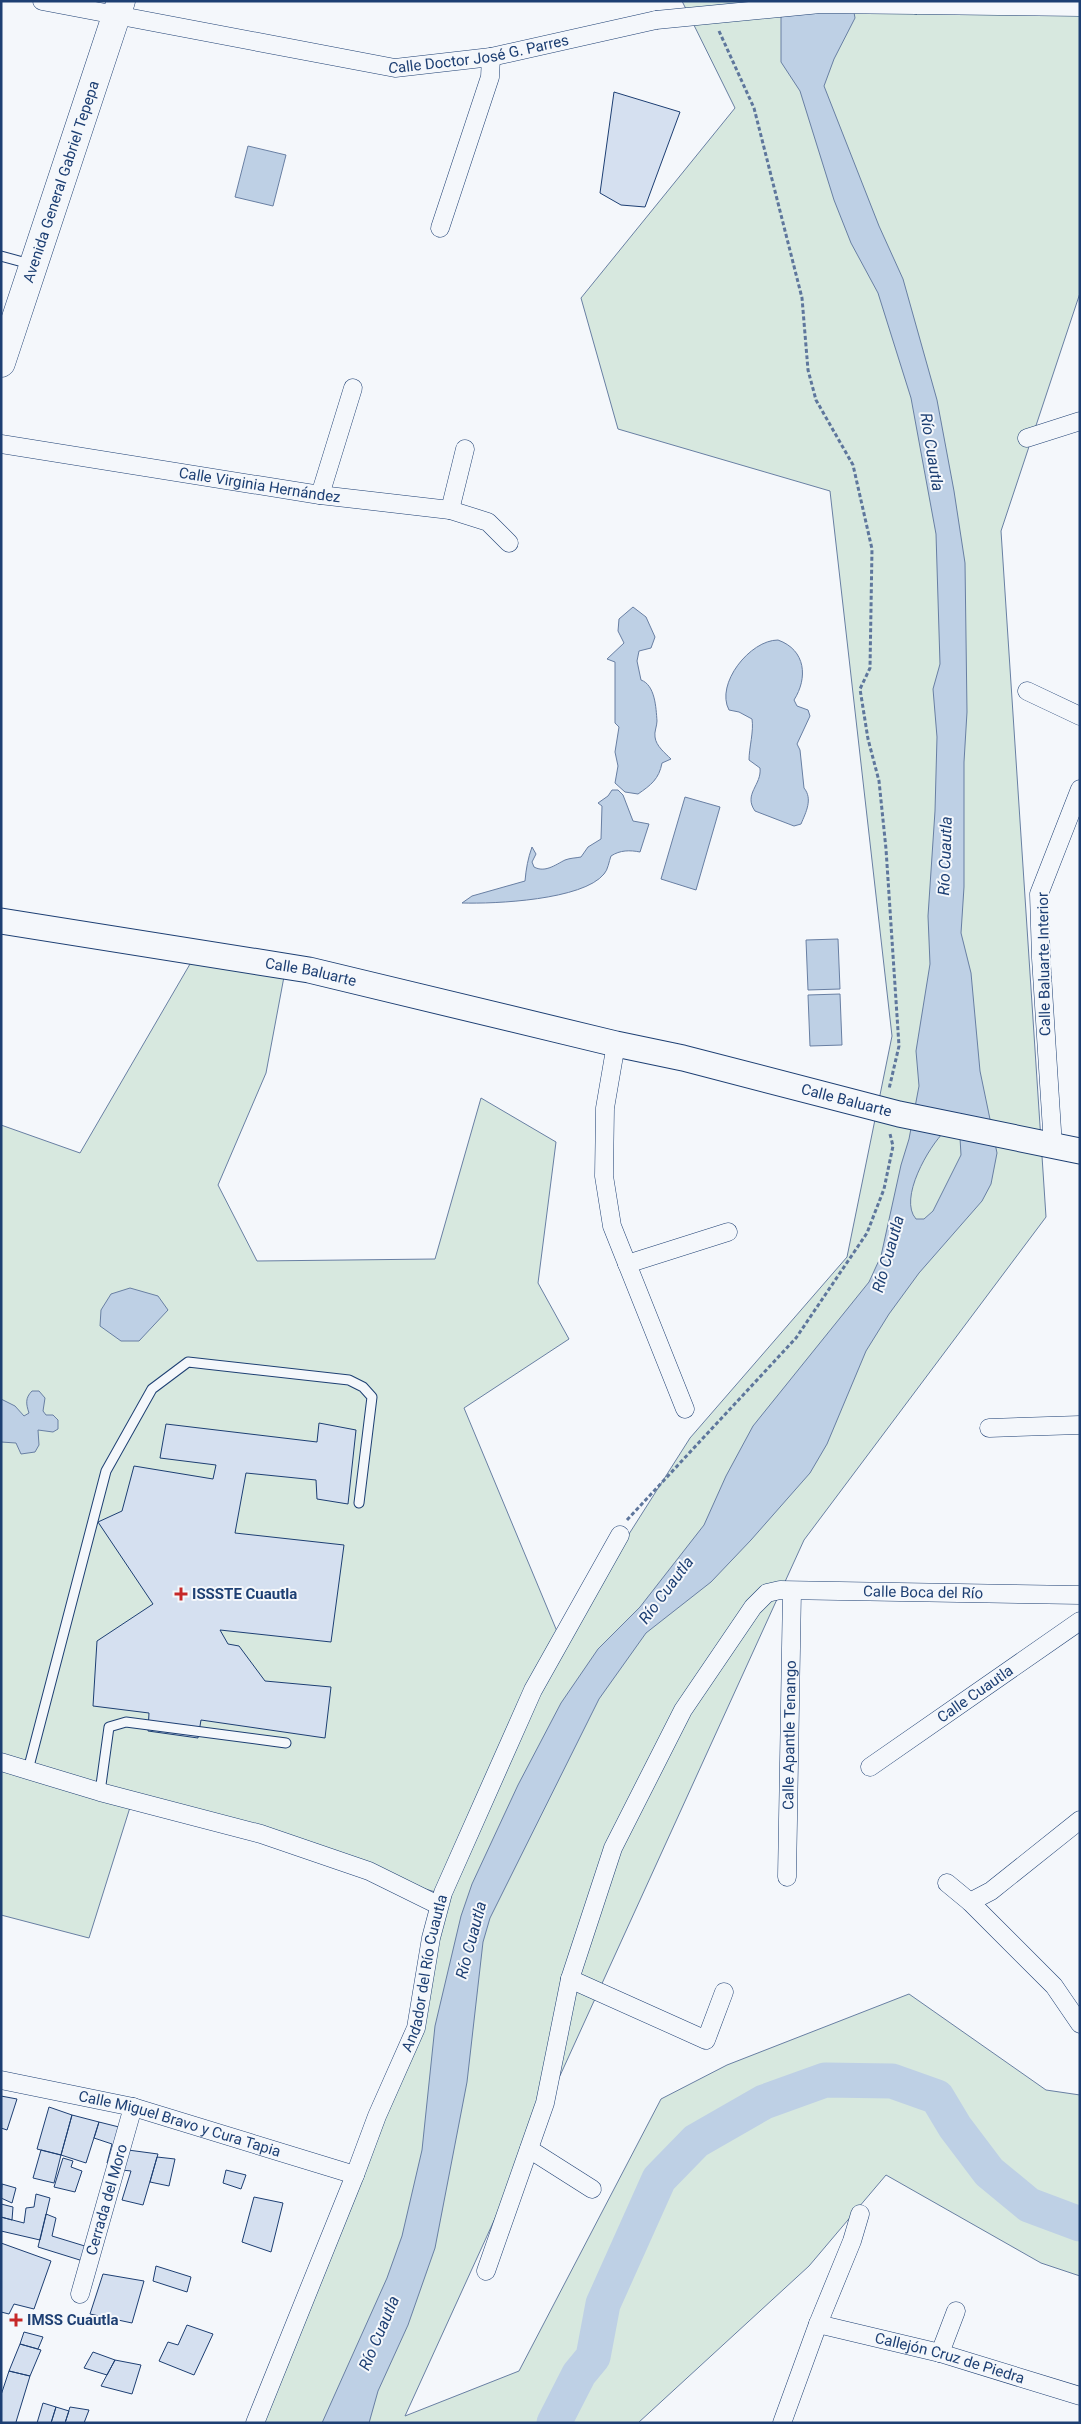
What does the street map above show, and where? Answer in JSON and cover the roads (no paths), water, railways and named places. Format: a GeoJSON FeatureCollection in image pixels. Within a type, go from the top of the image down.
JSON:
{"type":"FeatureCollection","features":[{"type":"Feature","properties":{"kind":"main road","name":"Avenida General Gabriel Tepepa"},"geometry":{"type":"LineString","coordinates":[[1,363],[119,8]]}},
{"type":"Feature","properties":{"kind":"street","name":"Calle Doctor José G. Parres"},"geometry":{"type":"LineString","coordinates":[[42,1],[119,8],[396,68],[491,57],[656,20],[820,4],[1012,4],[1080,7]]}},
{"type":"Feature","properties":{"kind":"street"},"geometry":{"type":"LineString","coordinates":[[440,228],[490,77],[491,57]]}},
{"type":"Feature","properties":{"kind":"street"},"geometry":{"type":"LineString","coordinates":[[320,495],[353,388]]}},
{"type":"Feature","properties":{"kind":"street"},"geometry":{"type":"LineString","coordinates":[[1027,438],[1080,421]]}},
{"type":"Feature","properties":{"kind":"street","name":"Calle Virginia Hernández"},"geometry":{"type":"LineString","coordinates":[[1,444],[320,495],[450,510],[488,522],[509,543]]}},
{"type":"Feature","properties":{"kind":"street"},"geometry":{"type":"LineString","coordinates":[[450,510],[465,449]]}},
{"type":"Feature","properties":{"kind":"street"},"geometry":{"type":"LineString","coordinates":[[1027,691],[1080,716]]}},
{"type":"Feature","properties":{"kind":"street","name":"Calle Baluarte Interior"},"geometry":{"type":"LineString","coordinates":[[1053,1146],[1040,958],[1039,894],[1080,789]]}},
{"type":"Feature","properties":{"kind":"street","name":"Calle Baluarte"},"geometry":{"type":"LineString","coordinates":[[1,921],[309,970],[616,1044],[683,1058],[891,1112],[1080,1151]]}},
{"type":"Feature","properties":{"kind":"street"},"geometry":{"type":"LineString","coordinates":[[616,1044],[605,1108],[604,1176],[612,1226],[685,1410]]}},
{"type":"Feature","properties":{"kind":"street"},"geometry":{"type":"LineString","coordinates":[[627,1264],[728,1232]]}},
{"type":"Feature","properties":{"kind":"street"},"geometry":{"type":"LineString","coordinates":[[989,1428],[1080,1425]]}},
{"type":"Feature","properties":{"kind":"street","name":"Andador del Río Cuautla"},"geometry":{"type":"LineString","coordinates":[[255,2423],[356,2175],[377,2116],[416,2028],[438,1905],[533,1690],[620,1535]]}},
{"type":"Feature","properties":{"kind":"street","name":"Calle Boca del Río"},"geometry":{"type":"LineString","coordinates":[[570,1979],[613,1848],[679,1719],[753,1607],[767,1593],[780,1590],[1080,1595]]}},
{"type":"Feature","properties":{"kind":"street","name":"Calle Apantle Tenango"},"geometry":{"type":"LineString","coordinates":[[787,1877],[792,1591]]}},
{"type":"Feature","properties":{"kind":"street","name":"Calle Cuautla"},"geometry":{"type":"LineString","coordinates":[[870,1767],[1080,1621]]}},
{"type":"Feature","properties":{"kind":"street"},"geometry":{"type":"LineString","coordinates":[[1,1762],[100,1792],[286,1842],[369,1871],[438,1905]]}},
{"type":"Feature","properties":{"kind":"street"},"geometry":{"type":"LineString","coordinates":[[970,1902],[991,1891],[1080,1820]]}},
{"type":"Feature","properties":{"kind":"street"},"geometry":{"type":"LineString","coordinates":[[947,1883],[970,1902],[1054,1986],[1080,2024]]}},
{"type":"Feature","properties":{"kind":"street"},"geometry":{"type":"LineString","coordinates":[[486,2271],[545,2103],[570,1979],[706,2040],[724,1992]]}},
{"type":"Feature","properties":{"kind":"street","name":"Calle Miguel Bravo y Cura Tapia"},"geometry":{"type":"LineString","coordinates":[[1,2080],[133,2107],[356,2175]]}},
{"type":"Feature","properties":{"kind":"street","name":"Cerrada del Moro"},"geometry":{"type":"LineString","coordinates":[[80,2294],[133,2107]]}},
{"type":"Feature","properties":{"kind":"street"},"geometry":{"type":"LineString","coordinates":[[529,2149],[592,2190]]}},
{"type":"Feature","properties":{"kind":"street"},"geometry":{"type":"LineString","coordinates":[[782,2423],[818,2324],[852,2241],[860,2214]]}},
{"type":"Feature","properties":{"kind":"street"},"geometry":{"type":"LineString","coordinates":[[940,2353],[956,2311]]}},
{"type":"Feature","properties":{"kind":"street","name":"Callejón Cruz de Piedra"},"geometry":{"type":"LineString","coordinates":[[818,2324],[940,2353],[1080,2396]]}},
{"type":"Feature","properties":{"kind":"lane"},"geometry":{"type":"LineString","coordinates":[[1,256],[34,265]]}},
{"type":"Feature","properties":{"kind":"lane"},"geometry":{"type":"LineString","coordinates":[[28,1770],[106,1471],[152,1389],[188,1362],[349,1380],[363,1387],[372,1397],[358,1503]]}},
{"type":"Feature","properties":{"kind":"lane"},"geometry":{"type":"LineString","coordinates":[[100,1792],[109,1727],[126,1722],[286,1743]]}},
{"type":"Feature","properties":{"kind":"water","name":"Río Cuautla"},"geometry":{"type":"Polygon","coordinates":[[[781,1],[852,1],[855,18],[834,59],[824,86],[879,226],[903,279],[937,400],[965,563],[967,712],[964,762],[964,887],[961,933],[971,973],[980,1071],[997,1153],[991,1184],[982,1201],[919,1273],[889,1314],[866,1351],[827,1444],[810,1473],[711,1582],[646,1633],[599,1699],[490,1918],[483,1942],[467,2082],[435,2248],[408,2325],[378,2391],[369,2423],[322,2423],[387,2278],[402,2236],[422,2150],[435,2026],[461,1916],[472,1884],[518,1785],[561,1703],[598,1649],[640,1607],[704,1525],[726,1476],[753,1426],[869,1282],[881,1256],[901,1165],[909,1139],[919,1086],[916,1051],[930,964],[928,916],[935,811],[937,737],[933,689],[940,664],[936,534],[911,398],[878,293],[851,243],[834,200],[800,91],[781,62],[781,1]],[[945,1131],[938,1138],[924,1160],[913,1186],[911,1199],[911,1210],[916,1219],[924,1219],[933,1211],[961,1155],[960,1138],[945,1131]]]}},
{"type":"Feature","properties":{"kind":"water"},"geometry":{"type":"Polygon","coordinates":[[[248,146],[286,155],[273,206],[235,197],[248,146]]]}},
{"type":"Feature","properties":{"kind":"water"},"geometry":{"type":"Polygon","coordinates":[[[633,607],[646,617],[655,637],[651,648],[639,651],[637,661],[641,680],[646,683],[654,697],[657,743],[671,759],[662,763],[654,781],[638,794],[625,792],[615,783],[618,766],[615,752],[619,727],[615,723],[615,662],[607,659],[624,643],[618,631],[619,619],[633,607]]]}},
{"type":"Feature","properties":{"kind":"water"},"geometry":{"type":"Polygon","coordinates":[[[778,640],[794,650],[799,658],[802,666],[801,683],[794,700],[797,706],[808,710],[810,716],[797,744],[800,750],[808,806],[801,824],[794,826],[755,811],[751,800],[760,774],[760,768],[749,760],[752,719],[739,712],[729,710],[726,700],[731,676],[746,655],[767,642],[778,640]]]}},
{"type":"Feature","properties":{"kind":"water"},"geometry":{"type":"Polygon","coordinates":[[[612,790],[618,790],[623,795],[633,821],[649,824],[640,852],[625,851],[611,856],[604,874],[593,883],[578,890],[537,899],[495,903],[462,903],[472,896],[525,881],[532,847],[536,854],[532,862],[534,867],[538,869],[546,869],[567,859],[581,857],[588,847],[601,839],[602,806],[598,803],[608,796],[612,790]]]}},
{"type":"Feature","properties":{"kind":"water"},"geometry":{"type":"Polygon","coordinates":[[[685,797],[720,807],[696,890],[661,879],[685,797]]]}},
{"type":"Feature","properties":{"kind":"water"},"geometry":{"type":"Polygon","coordinates":[[[838,939],[840,989],[808,990],[806,940],[838,939]]]}},
{"type":"Feature","properties":{"kind":"water"},"geometry":{"type":"Polygon","coordinates":[[[840,994],[842,1045],[810,1046],[808,995],[840,994]]]}},
{"type":"Feature","properties":{"kind":"water"},"geometry":{"type":"Polygon","coordinates":[[[130,1288],[158,1296],[168,1310],[139,1341],[121,1341],[100,1326],[101,1310],[111,1294],[130,1288]]]}},
{"type":"Feature","properties":{"kind":"water"},"geometry":{"type":"Polygon","coordinates":[[[32,1391],[39,1391],[45,1398],[43,1411],[46,1415],[53,1415],[58,1420],[58,1429],[53,1432],[38,1430],[39,1445],[35,1452],[21,1454],[16,1443],[1,1442],[1,1399],[15,1406],[24,1416],[29,1413],[27,1401],[32,1391]]]}},
{"type":"Feature","properties":{"kind":"waterway"},"geometry":{"type":"LineString","coordinates":[[554,2423],[579,2374],[593,2357],[603,2304],[659,2179],[696,2141],[764,2102],[825,2080],[892,2081],[937,2097],[955,2127],[989,2172],[1029,2205],[1080,2224]]}},
{"type":"Feature","properties":{"kind":"place","name":"ISSSTE Cuautla"},"geometry":{"type":"Point","coordinates":[181,1594]}},
{"type":"Feature","properties":{"kind":"place","name":"IMSS Cuautla"},"geometry":{"type":"Point","coordinates":[16,2320]}}]}
